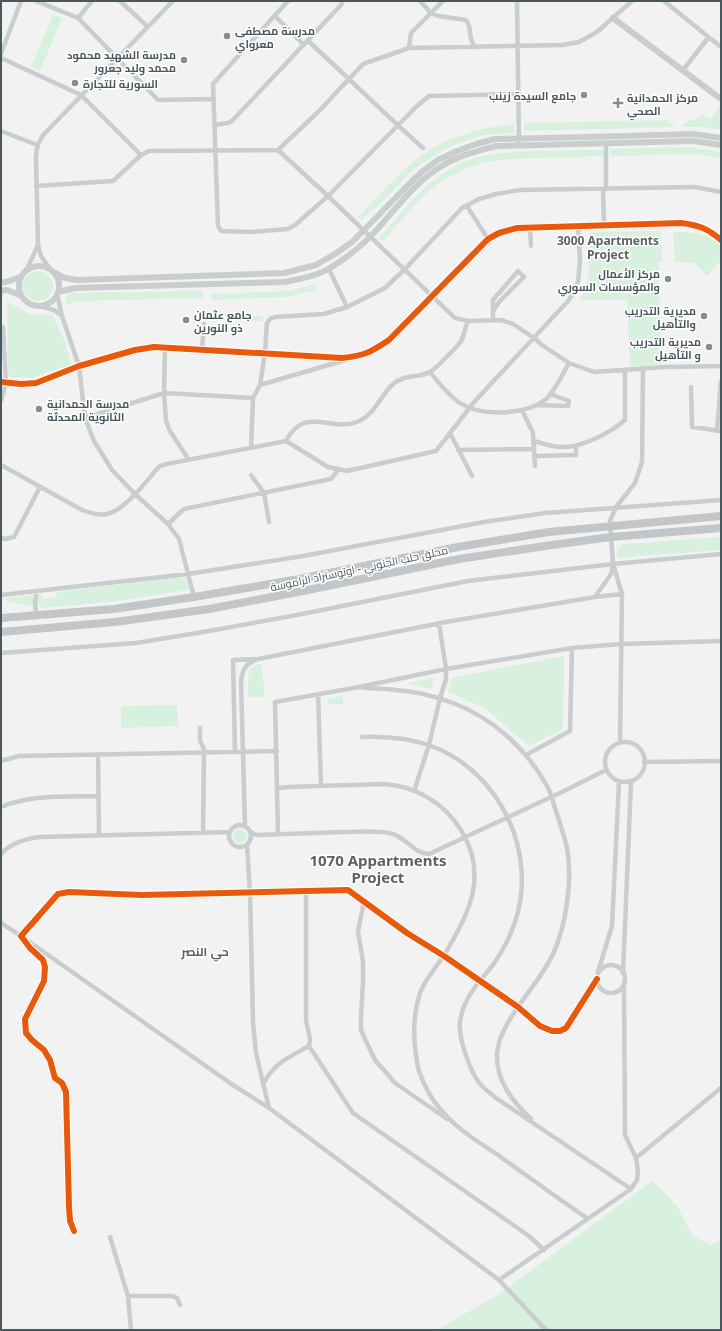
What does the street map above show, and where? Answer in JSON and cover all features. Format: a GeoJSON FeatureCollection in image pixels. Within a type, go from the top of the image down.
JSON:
{"type":"FeatureCollection","features":[{"type":"Feature","properties":{"kind":"highway","name":"محلق حلب الجنوبي - اوتوستراد الراموسة"},"geometry":{"type":"LineString","coordinates":[[1,618],[114,609],[194,597],[299,579],[473,545],[549,532],[721,516]]}},
{"type":"Feature","properties":{"kind":"highway","name":"محلق حلب الجنوبي - اوتوستراد الراموسة"},"geometry":{"type":"LineString","coordinates":[[1,632],[115,622],[209,609],[459,559],[611,537],[721,528]]}},
{"type":"Feature","properties":{"kind":"street"},"geometry":{"type":"LineString","coordinates":[[1,54],[21,1]]}},
{"type":"Feature","properties":{"kind":"street"},"geometry":{"type":"LineString","coordinates":[[36,1],[78,18],[158,100],[214,99]]}},
{"type":"Feature","properties":{"kind":"street"},"geometry":{"type":"LineString","coordinates":[[78,18],[92,1]]}},
{"type":"Feature","properties":{"kind":"street"},"geometry":{"type":"LineString","coordinates":[[120,1],[148,27]]}},
{"type":"Feature","properties":{"kind":"street"},"geometry":{"type":"LineString","coordinates":[[173,1],[81,95],[44,135],[38,145],[36,154],[38,245],[42,256],[59,282],[58,293],[62,316],[79,366],[85,418],[94,441],[112,470],[136,495],[168,524],[179,539],[194,597]]}},
{"type":"Feature","properties":{"kind":"street"},"geometry":{"type":"LineString","coordinates":[[288,1],[214,84],[218,226],[221,231],[250,232],[288,229],[295,225],[328,196],[416,107],[429,96],[519,94]]}},
{"type":"Feature","properties":{"kind":"street"},"geometry":{"type":"LineString","coordinates":[[215,125],[232,121],[341,5],[343,1]]}},
{"type":"Feature","properties":{"kind":"street"},"geometry":{"type":"LineString","coordinates":[[420,1],[431,13],[438,16],[466,20],[470,25],[471,42],[475,47]]}},
{"type":"Feature","properties":{"kind":"street"},"geometry":{"type":"LineString","coordinates":[[409,48],[411,33],[443,1]]}},
{"type":"Feature","properties":{"kind":"street"},"geometry":{"type":"LineString","coordinates":[[517,1],[519,146]]}},
{"type":"Feature","properties":{"kind":"street"},"geometry":{"type":"LineString","coordinates":[[278,150],[363,64],[409,48],[562,45],[580,42],[597,32],[632,1]]}},
{"type":"Feature","properties":{"kind":"street"},"geometry":{"type":"LineString","coordinates":[[664,1],[721,47]]}},
{"type":"Feature","properties":{"kind":"street"},"geometry":{"type":"LineString","coordinates":[[275,16],[304,45]]}},
{"type":"Feature","properties":{"kind":"street"},"geometry":{"type":"LineString","coordinates":[[613,18],[721,99]]}},
{"type":"Feature","properties":{"kind":"street"},"geometry":{"type":"LineString","coordinates":[[683,70],[708,38]]}},
{"type":"Feature","properties":{"kind":"street"},"geometry":{"type":"LineString","coordinates":[[308,40],[397,126],[423,148]]}},
{"type":"Feature","properties":{"kind":"street"},"geometry":{"type":"LineString","coordinates":[[1,58],[81,95],[141,155]]}},
{"type":"Feature","properties":{"kind":"street"},"geometry":{"type":"LineString","coordinates":[[1,131],[38,145]]}},
{"type":"Feature","properties":{"kind":"street"},"geometry":{"type":"LineString","coordinates":[[27,269],[38,265],[65,278],[77,280],[284,274],[316,265],[335,254],[352,242],[411,182],[438,160],[456,151],[476,144],[495,139],[519,138],[693,134],[721,138]]}},
{"type":"Feature","properties":{"kind":"street"},"geometry":{"type":"LineString","coordinates":[[670,135],[671,142]]}},
{"type":"Feature","properties":{"kind":"street"},"geometry":{"type":"LineString","coordinates":[[625,136],[625,143]]}},
{"type":"Feature","properties":{"kind":"street"},"geometry":{"type":"LineString","coordinates":[[40,306],[51,303],[58,293],[75,288],[284,282],[303,278],[329,268],[354,251],[370,236],[414,188],[442,165],[478,150],[496,146],[693,141],[721,145]]}},
{"type":"Feature","properties":{"kind":"street"},"geometry":{"type":"LineString","coordinates":[[604,226],[606,144]]}},
{"type":"Feature","properties":{"kind":"street"},"geometry":{"type":"LineString","coordinates":[[36,186],[114,180],[141,155],[149,151],[278,150],[455,318],[468,321],[502,320],[513,324],[568,363],[594,372],[643,370],[665,367],[721,366]]}},
{"type":"Feature","properties":{"kind":"street"},"geometry":{"type":"LineString","coordinates":[[251,448],[253,398],[260,385],[265,354],[267,323],[270,319],[275,317],[324,314],[347,307],[385,288],[405,269],[462,208],[479,199],[496,194],[520,190],[695,187],[721,192]]}},
{"type":"Feature","properties":{"kind":"street"},"geometry":{"type":"LineString","coordinates":[[467,206],[488,239]]}},
{"type":"Feature","properties":{"kind":"street"},"geometry":{"type":"LineString","coordinates":[[260,385],[359,356],[374,350],[389,340],[488,239],[499,233],[517,228],[681,223],[695,224],[707,229],[719,238],[721,232]]}},
{"type":"Feature","properties":{"kind":"street"},"geometry":{"type":"LineString","coordinates":[[1,465],[82,510],[97,514],[108,514],[136,495],[160,466],[286,441],[328,466],[348,471],[436,451],[470,408],[569,300],[578,282],[580,261],[578,226]]}},
{"type":"Feature","properties":{"kind":"street"},"geometry":{"type":"LineString","coordinates":[[530,228],[530,246]]}},
{"type":"Feature","properties":{"kind":"street"},"geometry":{"type":"LineString","coordinates":[[1,282],[6,282],[20,277],[27,269],[38,245]]}},
{"type":"Feature","properties":{"kind":"street"},"geometry":{"type":"LineString","coordinates":[[329,268],[347,307]]}},
{"type":"Feature","properties":{"kind":"street"},"geometry":{"type":"LineString","coordinates":[[493,311],[499,302],[524,277],[518,271],[493,300],[493,311],[493,320]]}},
{"type":"Feature","properties":{"kind":"street"},"geometry":{"type":"LineString","coordinates":[[238,275],[238,283]]}},
{"type":"Feature","properties":{"kind":"street"},"geometry":{"type":"LineString","coordinates":[[20,277],[18,289],[20,295]]}},
{"type":"Feature","properties":{"kind":"street"},"geometry":{"type":"LineString","coordinates":[[1,290],[7,290],[20,295],[29,304],[54,310],[62,316]]}},
{"type":"Feature","properties":{"kind":"street"},"geometry":{"type":"LineString","coordinates":[[286,441],[290,433],[296,427],[310,422],[345,424],[365,418],[376,407],[392,385],[408,376],[430,372],[461,342],[468,321]]}},
{"type":"Feature","properties":{"kind":"street"},"geometry":{"type":"LineString","coordinates":[[202,350],[204,324]]}},
{"type":"Feature","properties":{"kind":"street"},"geometry":{"type":"LineString","coordinates":[[1,327],[3,327],[4,383],[1,401]]}},
{"type":"Feature","properties":{"kind":"street"},"geometry":{"type":"LineString","coordinates":[[4,383],[36,383],[79,366],[136,350],[154,347],[342,358],[359,356]]}},
{"type":"Feature","properties":{"kind":"street"},"geometry":{"type":"LineString","coordinates":[[165,348],[164,393],[166,421],[170,431],[189,460]]}},
{"type":"Feature","properties":{"kind":"street"},"geometry":{"type":"LineString","coordinates":[[430,372],[449,395],[461,404],[470,408],[496,413],[528,409],[546,399],[563,375],[568,363]]}},
{"type":"Feature","properties":{"kind":"street"},"geometry":{"type":"LineString","coordinates":[[534,441],[561,447],[576,446],[616,428],[624,420],[625,370]]}},
{"type":"Feature","properties":{"kind":"street"},"geometry":{"type":"LineString","coordinates":[[595,597],[612,574],[613,564],[610,521],[616,507],[635,483],[642,462],[643,370]]}},
{"type":"Feature","properties":{"kind":"street"},"geometry":{"type":"LineString","coordinates":[[691,388],[692,427],[719,431],[721,381]]}},
{"type":"Feature","properties":{"kind":"street"},"geometry":{"type":"LineString","coordinates":[[85,418],[164,393],[253,398]]}},
{"type":"Feature","properties":{"kind":"street"},"geometry":{"type":"LineString","coordinates":[[535,405],[568,406],[569,401],[550,394]]}},
{"type":"Feature","properties":{"kind":"street"},"geometry":{"type":"LineString","coordinates":[[522,410],[533,433],[535,466]]}},
{"type":"Feature","properties":{"kind":"street"},"geometry":{"type":"LineString","coordinates":[[450,433],[472,476]]}},
{"type":"Feature","properties":{"kind":"street"},"geometry":{"type":"LineString","coordinates":[[534,456],[576,455],[576,446]]}},
{"type":"Feature","properties":{"kind":"street"},"geometry":{"type":"LineString","coordinates":[[458,450],[534,449]]}},
{"type":"Feature","properties":{"kind":"street"},"geometry":{"type":"LineString","coordinates":[[168,524],[184,510],[331,479],[339,469]]}},
{"type":"Feature","properties":{"kind":"street"},"geometry":{"type":"LineString","coordinates":[[251,474],[264,493],[269,522]]}},
{"type":"Feature","properties":{"kind":"street"},"geometry":{"type":"LineString","coordinates":[[1,538],[5,540],[14,537],[40,487]]}},
{"type":"Feature","properties":{"kind":"street"},"geometry":{"type":"LineString","coordinates":[[1,595],[188,574],[302,556],[492,521],[546,513],[721,500]]}},
{"type":"Feature","properties":{"kind":"street"},"geometry":{"type":"LineString","coordinates":[[1,653],[136,643],[268,620],[468,581],[613,564],[721,554]]}},
{"type":"Feature","properties":{"kind":"street"},"geometry":{"type":"LineString","coordinates":[[613,564],[622,594],[620,742]]}},
{"type":"Feature","properties":{"kind":"street"},"geometry":{"type":"LineString","coordinates":[[36,612],[35,602],[37,591]]}},
{"type":"Feature","properties":{"kind":"street"},"geometry":{"type":"LineString","coordinates":[[235,752],[233,660],[258,659],[439,623],[595,597],[622,594]]}},
{"type":"Feature","properties":{"kind":"street"},"geometry":{"type":"LineString","coordinates":[[414,791],[429,745],[446,679],[446,669],[439,623]]}},
{"type":"Feature","properties":{"kind":"street"},"geometry":{"type":"LineString","coordinates":[[278,834],[275,702],[446,669],[572,648],[621,644],[721,641]]}},
{"type":"Feature","properties":{"kind":"street"},"geometry":{"type":"LineString","coordinates":[[526,755],[570,731],[572,648]]}},
{"type":"Feature","properties":{"kind":"street"},"geometry":{"type":"LineString","coordinates":[[258,659],[248,663],[243,671],[241,681],[245,826],[250,832],[257,835],[372,832],[392,833],[402,838],[422,854],[435,852],[606,770]]}},
{"type":"Feature","properties":{"kind":"street"},"geometry":{"type":"LineString","coordinates":[[359,687],[414,692],[455,703],[474,713],[492,724],[526,755],[537,770],[552,797],[567,849],[569,870],[565,912],[554,952],[544,971],[518,1007],[503,1033],[497,1054],[499,1074],[510,1096],[540,1127]]}},
{"type":"Feature","properties":{"kind":"street"},"geometry":{"type":"LineString","coordinates":[[318,694],[321,785]]}},
{"type":"Feature","properties":{"kind":"street"},"geometry":{"type":"LineString","coordinates":[[200,728],[200,741],[204,752],[202,833]]}},
{"type":"Feature","properties":{"kind":"street"},"geometry":{"type":"LineString","coordinates":[[362,737],[387,736],[403,738],[429,745],[449,754],[475,773],[497,798],[508,817],[517,841],[520,857],[522,890],[510,936],[502,951],[466,1000],[460,1024],[460,1031],[465,1049],[480,1084],[496,1098],[631,1189]]}},
{"type":"Feature","properties":{"kind":"street"},"geometry":{"type":"LineString","coordinates":[[620,742],[630,742],[637,747],[644,756],[644,762],[643,772],[640,776],[631,782],[619,782],[610,777],[606,770],[604,761],[605,756],[612,746],[620,742]]}},
{"type":"Feature","properties":{"kind":"street"},"geometry":{"type":"LineString","coordinates":[[1,761],[20,756],[277,751]]}},
{"type":"Feature","properties":{"kind":"street"},"geometry":{"type":"LineString","coordinates":[[98,754],[99,835]]}},
{"type":"Feature","properties":{"kind":"street"},"geometry":{"type":"LineString","coordinates":[[644,762],[721,761]]}},
{"type":"Feature","properties":{"kind":"street"},"geometry":{"type":"LineString","coordinates":[[21,936],[58,894],[69,892],[142,895],[348,890],[407,933],[444,956],[518,1007],[540,1026],[552,1031],[560,1031],[566,1028],[597,979],[612,926],[619,782]]}},
{"type":"Feature","properties":{"kind":"street"},"geometry":{"type":"LineString","coordinates":[[499,1280],[631,1189],[637,1180],[638,1171],[636,1158],[625,1135],[624,974],[631,782]]}},
{"type":"Feature","properties":{"kind":"street"},"geometry":{"type":"LineString","coordinates":[[277,788],[321,785],[382,784],[398,786],[424,795],[442,807],[456,823],[464,837],[473,863],[473,895],[467,916],[421,992],[415,1013],[414,1040],[418,1070],[430,1096],[441,1111],[462,1130]]}},
{"type":"Feature","properties":{"kind":"street"},"geometry":{"type":"LineString","coordinates":[[1,807],[11,802],[30,798],[99,796]]}},
{"type":"Feature","properties":{"kind":"street"},"geometry":{"type":"LineString","coordinates":[[1,854],[6,848],[24,839],[39,837],[230,832],[236,826],[245,826]]}},
{"type":"Feature","properties":{"kind":"street"},"geometry":{"type":"LineString","coordinates":[[230,832],[230,838],[234,845],[239,847],[247,845]]}},
{"type":"Feature","properties":{"kind":"street"},"geometry":{"type":"LineString","coordinates":[[250,832],[251,838],[247,845],[250,892],[253,1022],[256,1053],[269,1108]]}},
{"type":"Feature","properties":{"kind":"street"},"geometry":{"type":"LineString","coordinates":[[306,891],[306,1020],[310,1039],[309,1046],[353,1113],[529,1236],[544,1250]]}},
{"type":"Feature","properties":{"kind":"street"},"geometry":{"type":"LineString","coordinates":[[364,902],[358,931],[363,962],[361,1015],[362,1030],[375,1060],[395,1083],[588,1220]]}},
{"type":"Feature","properties":{"kind":"street"},"geometry":{"type":"LineString","coordinates":[[1,923],[230,1083],[269,1108],[499,1280],[546,1330]]}},
{"type":"Feature","properties":{"kind":"street"},"geometry":{"type":"LineString","coordinates":[[21,936],[30,948],[43,960],[45,967],[44,981],[25,1019],[26,1033],[44,1050],[50,1060],[55,1078],[62,1083],[66,1092],[69,1207],[70,1222],[74,1231]]}},
{"type":"Feature","properties":{"kind":"street"},"geometry":{"type":"LineString","coordinates":[[598,972],[605,966],[609,965],[618,967],[624,974]]}},
{"type":"Feature","properties":{"kind":"street"},"geometry":{"type":"LineString","coordinates":[[597,979],[603,990],[610,992],[619,990],[624,983]]}},
{"type":"Feature","properties":{"kind":"street"},"geometry":{"type":"LineString","coordinates":[[263,1084],[276,1066],[309,1046]]}},
{"type":"Feature","properties":{"kind":"street"},"geometry":{"type":"LineString","coordinates":[[636,1158],[721,1088]]}},
{"type":"Feature","properties":{"kind":"street"},"geometry":{"type":"LineString","coordinates":[[110,1237],[128,1296],[131,1330]]}},
{"type":"Feature","properties":{"kind":"street"},"geometry":{"type":"LineString","coordinates":[[128,1296],[173,1296],[177,1298],[180,1305]]}},
{"type":"Feature","properties":{"kind":"green space"},"geometry":{"type":"Polygon","coordinates":[[[53,15],[62,18],[40,71],[31,67],[53,15]]]}},
{"type":"Feature","properties":{"kind":"green space"},"geometry":{"type":"Polygon","coordinates":[[[720,106],[721,130],[703,127],[681,127],[703,115],[710,119],[720,106]]]}},
{"type":"Feature","properties":{"kind":"green space"},"geometry":{"type":"Polygon","coordinates":[[[668,120],[675,127],[524,131],[524,123],[668,120]]]}},
{"type":"Feature","properties":{"kind":"green space"},"geometry":{"type":"Polygon","coordinates":[[[514,124],[514,133],[484,135],[445,149],[409,173],[389,195],[362,220],[358,217],[404,170],[435,147],[473,131],[514,124]]]}},
{"type":"Feature","properties":{"kind":"green space"},"geometry":{"type":"Polygon","coordinates":[[[688,147],[721,152],[721,159],[701,154],[611,156],[611,149],[688,147]]]}},
{"type":"Feature","properties":{"kind":"green space"},"geometry":{"type":"Polygon","coordinates":[[[558,150],[604,150],[604,156],[501,160],[476,165],[463,170],[430,190],[409,211],[383,241],[379,238],[426,187],[459,164],[486,155],[499,153],[558,150]]]}},
{"type":"Feature","properties":{"kind":"green space"},"geometry":{"type":"Polygon","coordinates":[[[661,231],[662,262],[658,263],[662,363],[649,366],[630,366],[627,300],[580,300],[586,288],[589,274],[588,237],[592,232],[661,231]]]}},
{"type":"Feature","properties":{"kind":"green space"},"geometry":{"type":"Polygon","coordinates":[[[673,232],[705,235],[716,241],[721,246],[721,260],[707,276],[695,263],[675,262],[673,232]]]}},
{"type":"Feature","properties":{"kind":"green space"},"geometry":{"type":"Polygon","coordinates":[[[38,271],[49,275],[53,286],[49,297],[38,301],[27,297],[23,286],[27,275],[38,271]]]}},
{"type":"Feature","properties":{"kind":"green space"},"geometry":{"type":"Polygon","coordinates":[[[314,284],[316,290],[287,297],[211,300],[211,294],[290,291],[314,284]]]}},
{"type":"Feature","properties":{"kind":"green space"},"geometry":{"type":"Polygon","coordinates":[[[202,291],[203,298],[75,301],[66,306],[66,297],[70,293],[202,291]]]}},
{"type":"Feature","properties":{"kind":"green space"},"geometry":{"type":"Polygon","coordinates":[[[7,302],[30,314],[53,316],[65,342],[71,363],[70,365],[32,378],[10,377],[8,374],[7,302]]]}},
{"type":"Feature","properties":{"kind":"green space"},"geometry":{"type":"Polygon","coordinates":[[[232,316],[244,316],[244,321],[232,321],[232,316]]]}},
{"type":"Feature","properties":{"kind":"green space"},"geometry":{"type":"Polygon","coordinates":[[[247,316],[263,316],[263,321],[248,321],[247,316]]]}},
{"type":"Feature","properties":{"kind":"green space"},"geometry":{"type":"Polygon","coordinates":[[[721,537],[721,550],[618,558],[617,551],[623,544],[721,537]]]}},
{"type":"Feature","properties":{"kind":"green space"},"geometry":{"type":"Polygon","coordinates":[[[180,577],[187,579],[190,589],[119,601],[44,608],[38,604],[37,601],[42,594],[42,599],[57,597],[56,592],[180,577]]]}},
{"type":"Feature","properties":{"kind":"green space"},"geometry":{"type":"Polygon","coordinates":[[[33,595],[32,607],[5,600],[6,598],[33,595]]]}},
{"type":"Feature","properties":{"kind":"green space"},"geometry":{"type":"Polygon","coordinates":[[[564,656],[563,729],[529,746],[486,709],[448,692],[452,678],[564,656]]]}},
{"type":"Feature","properties":{"kind":"green space"},"geometry":{"type":"Polygon","coordinates":[[[261,664],[265,693],[262,697],[248,697],[248,678],[250,669],[261,664]]]}},
{"type":"Feature","properties":{"kind":"green space"},"geometry":{"type":"Polygon","coordinates":[[[432,678],[434,679],[432,689],[408,684],[408,683],[432,678]]]}},
{"type":"Feature","properties":{"kind":"green space"},"geometry":{"type":"Polygon","coordinates":[[[343,696],[343,704],[327,704],[329,699],[343,696]]]}},
{"type":"Feature","properties":{"kind":"green space"},"geometry":{"type":"Polygon","coordinates":[[[177,705],[178,726],[121,728],[121,706],[177,705]]]}},
{"type":"Feature","properties":{"kind":"green space"},"geometry":{"type":"Polygon","coordinates":[[[237,829],[243,829],[247,833],[247,839],[243,843],[237,843],[233,839],[233,833],[237,829]]]}},
{"type":"Feature","properties":{"kind":"green space"},"geometry":{"type":"Polygon","coordinates":[[[652,1181],[677,1206],[693,1236],[710,1245],[721,1240],[721,1330],[437,1330],[499,1294],[652,1181]]]}},
{"type":"Feature","properties":{"kind":"cycle path"},"geometry":{"type":"LineString","coordinates":[[1,382],[21,384],[36,383],[79,366],[135,350],[154,347],[342,358],[362,355],[389,340],[488,239],[499,233],[517,228],[681,223],[702,228],[721,240]]}},
{"type":"Feature","properties":{"kind":"cycle path"},"geometry":{"type":"LineString","coordinates":[[74,1231],[70,1221],[69,1207],[66,1092],[62,1083],[55,1078],[50,1060],[44,1050],[26,1033],[25,1019],[44,981],[45,967],[43,960],[30,948],[21,936],[58,894],[69,892],[142,895],[348,890],[407,933],[444,956],[518,1007],[540,1026],[552,1031],[560,1031],[566,1028],[597,979]]}},
{"type":"Feature","properties":{"kind":"place","name":"مدرسة مصطفى معرواي"},"geometry":{"type":"Point","coordinates":[227,36]}},
{"type":"Feature","properties":{"kind":"place","name":"مدرسة الشهيد محمود محمد وليد جعرور"},"geometry":{"type":"Point","coordinates":[184,60]}},
{"type":"Feature","properties":{"kind":"place","name":"السورية للتجارة"},"geometry":{"type":"Point","coordinates":[75,83]}},
{"type":"Feature","properties":{"kind":"place","name":"جامع السيدة زينب"},"geometry":{"type":"Point","coordinates":[584,95]}},
{"type":"Feature","properties":{"kind":"place","name":"مركز الحمدانية الصحي"},"geometry":{"type":"Point","coordinates":[618,103]}},
{"type":"Feature","properties":{"kind":"place","name":"مركز الأعمال والمؤسسات السوري"},"geometry":{"type":"Point","coordinates":[668,279]}},
{"type":"Feature","properties":{"kind":"place","name":"مديرية التدريب والتأهيل"},"geometry":{"type":"Point","coordinates":[704,316]}},
{"type":"Feature","properties":{"kind":"place","name":"جامع عثمان ذو النورين"},"geometry":{"type":"Point","coordinates":[186,320]}},
{"type":"Feature","properties":{"kind":"place","name":"مديرية التدريب و التأهيل"},"geometry":{"type":"Point","coordinates":[709,347]}},
{"type":"Feature","properties":{"kind":"place","name":"مدرسة الحمدانية الثانوية المحدثة"},"geometry":{"type":"Point","coordinates":[39,409]}},
{"type":"Feature","properties":{"kind":"district","name":"3000 Apartments Project"},"geometry":{"type":"Point","coordinates":[608,247]}},
{"type":"Feature","properties":{"kind":"district","name":"1070 Appartments Project"},"geometry":{"type":"Point","coordinates":[378,868]}},
{"type":"Feature","properties":{"kind":"district","name":"حي النصر"},"geometry":{"type":"Point","coordinates":[205,951]}}]}
